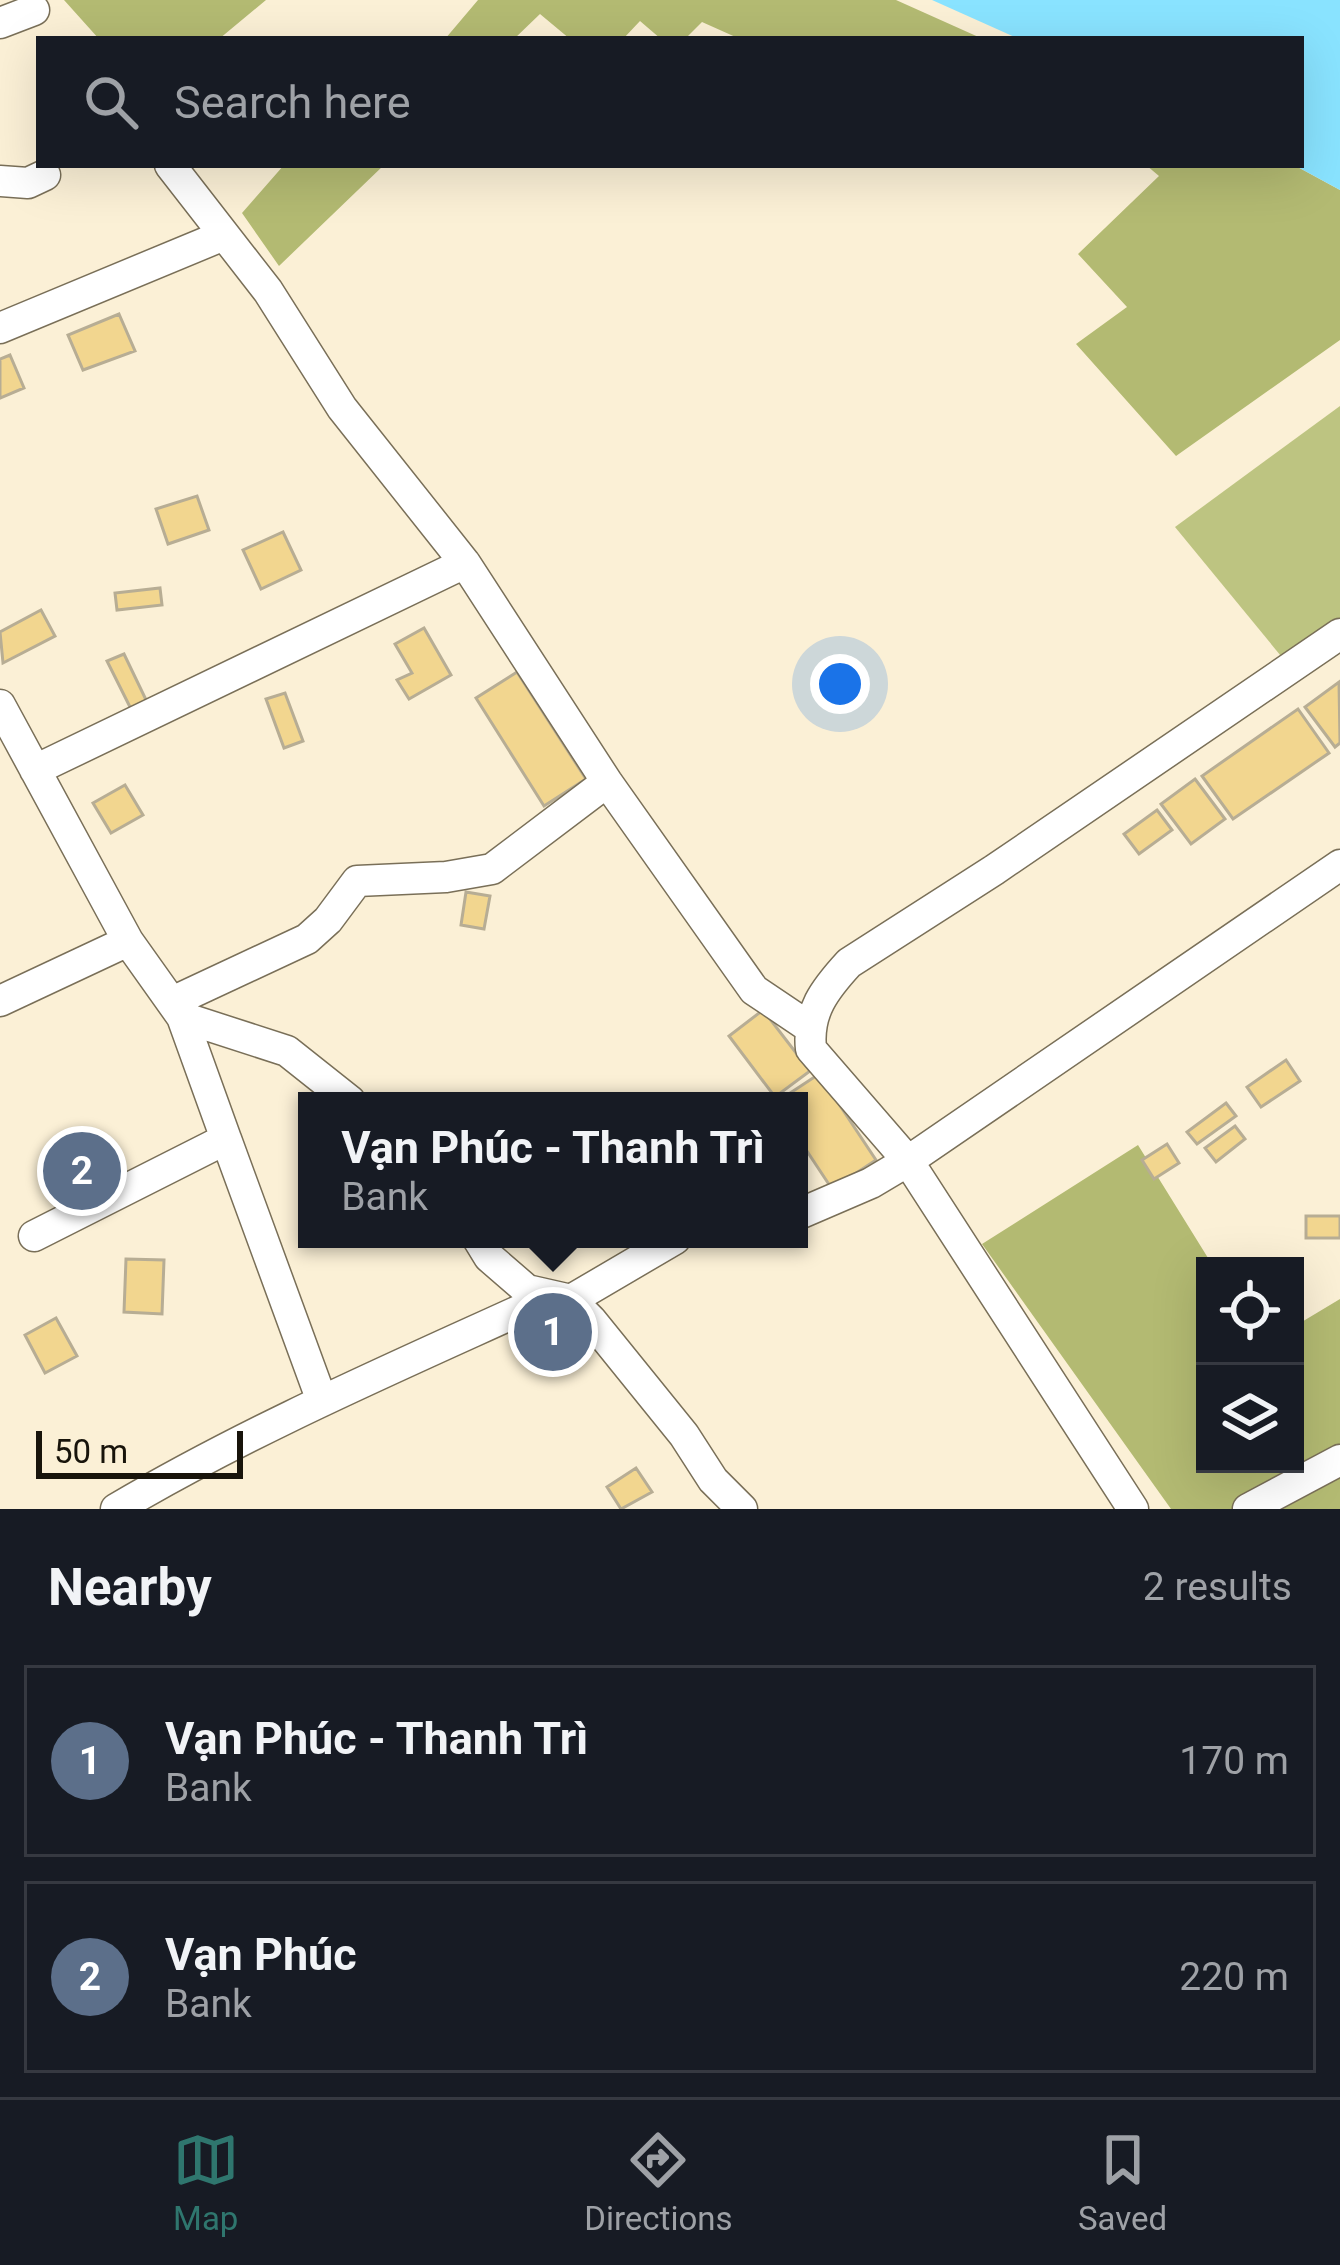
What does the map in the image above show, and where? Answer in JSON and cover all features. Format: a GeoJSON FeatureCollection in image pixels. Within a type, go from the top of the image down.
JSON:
{"type":"FeatureCollection","features":[{"type":"Feature","properties":{"kind":"street"},"geometry":{"type":"LineString","coordinates":[[0,23],[34,10]]}},
{"type":"Feature","properties":{"kind":"street"},"geometry":{"type":"LineString","coordinates":[[172,168],[268,291],[342,408],[465,563],[607,782],[754,990],[809,1027]]}},
{"type":"Feature","properties":{"kind":"street"},"geometry":{"type":"LineString","coordinates":[[0,181],[28,183],[45,176]]}},
{"type":"Feature","properties":{"kind":"street"},"geometry":{"type":"LineString","coordinates":[[0,328],[224,235]]}},
{"type":"Feature","properties":{"kind":"street"},"geometry":{"type":"LineString","coordinates":[[35,770],[465,563]]}},
{"type":"Feature","properties":{"kind":"street"},"geometry":{"type":"LineString","coordinates":[[1133,1509],[908,1161],[811,1048],[809,1027],[831,983],[849,963],[1340,634]]}},
{"type":"Feature","properties":{"kind":"street"},"geometry":{"type":"LineString","coordinates":[[0,705],[128,941],[177,1009],[322,1401]]}},
{"type":"Feature","properties":{"kind":"street"},"geometry":{"type":"LineString","coordinates":[[177,1009],[307,939],[357,881],[446,877],[492,869],[607,782]]}},
{"type":"Feature","properties":{"kind":"street"},"geometry":{"type":"LineString","coordinates":[[808,1210],[908,1161],[1340,865]]}},
{"type":"Feature","properties":{"kind":"street"},"geometry":{"type":"LineString","coordinates":[[0,1001],[128,941]]}},
{"type":"Feature","properties":{"kind":"street"},"geometry":{"type":"LineString","coordinates":[[177,1009],[287,1052],[338,1092]]}},
{"type":"Feature","properties":{"kind":"street"},"geometry":{"type":"LineString","coordinates":[[34,1236],[226,1139]]}},
{"type":"Feature","properties":{"kind":"street"},"geometry":{"type":"LineString","coordinates":[[484,1248],[527,1290],[560,1298],[684,1435],[713,1480],[742,1509]]}},
{"type":"Feature","properties":{"kind":"street"},"geometry":{"type":"LineString","coordinates":[[116,1509],[180,1471],[322,1401],[560,1298],[657,1248]]}},
{"type":"Feature","properties":{"kind":"street"},"geometry":{"type":"LineString","coordinates":[[1248,1509],[1340,1460]]}},
{"type":"Feature","properties":{"kind":"green space"},"geometry":{"type":"Polygon","coordinates":[[[64,0],[266,0],[223,36],[96,36],[64,0]]]}},
{"type":"Feature","properties":{"kind":"green space"},"geometry":{"type":"Polygon","coordinates":[[[478,0],[896,0],[976,36],[733,36],[702,22],[688,36],[658,36],[640,21],[626,36],[566,36],[540,14],[517,36],[448,36],[478,0]]]}},
{"type":"Feature","properties":{"kind":"green space"},"geometry":{"type":"Polygon","coordinates":[[[281,168],[381,168],[279,266],[242,213],[281,168]]]}},
{"type":"Feature","properties":{"kind":"green space"},"geometry":{"type":"Polygon","coordinates":[[[1150,168],[1300,168],[1340,190],[1340,340],[1176,456],[1076,344],[1127,307],[1078,254],[1159,176],[1150,168]]]}},
{"type":"Feature","properties":{"kind":"green space"},"geometry":{"type":"Polygon","coordinates":[[[1340,406],[1340,648],[1299,678],[1175,527],[1340,406]]]}},
{"type":"Feature","properties":{"kind":"green space"},"geometry":{"type":"Polygon","coordinates":[[[1138,1145],[1207,1257],[1196,1257],[1196,1473],[1304,1473],[1304,1321],[1340,1299],[1340,1509],[1171,1509],[982,1244],[1138,1145]]]}},
{"type":"Feature","properties":{"kind":"water"},"geometry":{"type":"Polygon","coordinates":[[[932,0],[1340,0],[1340,190],[1300,168],[1304,168],[1304,36],[1012,36],[932,0]]]}},
{"type":"Feature","properties":{"kind":"building"},"geometry":{"type":"Polygon","coordinates":[[[119,314],[135,351],[83,370],[68,335],[119,314]]]}},
{"type":"Feature","properties":{"kind":"building"},"geometry":{"type":"Polygon","coordinates":[[[10,355],[24,388],[0,398],[0,359],[10,355]]]}},
{"type":"Feature","properties":{"kind":"building"},"geometry":{"type":"Polygon","coordinates":[[[197,496],[209,530],[168,544],[156,509],[197,496]]]}},
{"type":"Feature","properties":{"kind":"building"},"geometry":{"type":"Polygon","coordinates":[[[283,532],[301,570],[261,589],[243,550],[283,532]]]}},
{"type":"Feature","properties":{"kind":"building"},"geometry":{"type":"Polygon","coordinates":[[[160,588],[162,605],[117,610],[115,593],[160,588]]]}},
{"type":"Feature","properties":{"kind":"building"},"geometry":{"type":"Polygon","coordinates":[[[41,610],[55,636],[3,663],[0,632],[41,610]]]}},
{"type":"Feature","properties":{"kind":"building"},"geometry":{"type":"Polygon","coordinates":[[[424,628],[451,675],[409,699],[397,680],[412,673],[395,644],[424,628]]]}},
{"type":"Feature","properties":{"kind":"building"},"geometry":{"type":"Polygon","coordinates":[[[124,654],[149,706],[133,713],[107,661],[124,654]]]}},
{"type":"Feature","properties":{"kind":"building"},"geometry":{"type":"Polygon","coordinates":[[[517,672],[586,779],[544,806],[476,698],[517,672]]]}},
{"type":"Feature","properties":{"kind":"building"},"geometry":{"type":"Polygon","coordinates":[[[1339,682],[1340,743],[1335,747],[1305,707],[1339,682]]]}},
{"type":"Feature","properties":{"kind":"building"},"geometry":{"type":"Polygon","coordinates":[[[285,693],[303,741],[284,748],[266,699],[285,693]]]}},
{"type":"Feature","properties":{"kind":"building"},"geometry":{"type":"Polygon","coordinates":[[[1298,709],[1329,753],[1233,819],[1202,776],[1298,709]]]}},
{"type":"Feature","properties":{"kind":"building"},"geometry":{"type":"Polygon","coordinates":[[[1195,779],[1225,819],[1191,844],[1161,804],[1195,779]]]}},
{"type":"Feature","properties":{"kind":"building"},"geometry":{"type":"Polygon","coordinates":[[[125,785],[143,815],[111,833],[93,803],[125,785]]]}},
{"type":"Feature","properties":{"kind":"building"},"geometry":{"type":"Polygon","coordinates":[[[1157,810],[1172,830],[1139,854],[1124,834],[1157,810]]]}},
{"type":"Feature","properties":{"kind":"building"},"geometry":{"type":"Polygon","coordinates":[[[466,892],[490,896],[484,929],[461,925],[466,892]]]}},
{"type":"Feature","properties":{"kind":"building"},"geometry":{"type":"Polygon","coordinates":[[[763,1010],[810,1071],[782,1092],[771,1092],[729,1036],[763,1010]]]}},
{"type":"Feature","properties":{"kind":"building"},"geometry":{"type":"Polygon","coordinates":[[[1286,1060],[1300,1081],[1261,1107],[1247,1087],[1286,1060]]]}},
{"type":"Feature","properties":{"kind":"building"},"geometry":{"type":"Polygon","coordinates":[[[819,1074],[876,1160],[832,1189],[808,1153],[808,1092],[792,1092],[819,1074]]]}},
{"type":"Feature","properties":{"kind":"building"},"geometry":{"type":"Polygon","coordinates":[[[1226,1103],[1236,1116],[1197,1144],[1187,1132],[1226,1103]]]}},
{"type":"Feature","properties":{"kind":"building"},"geometry":{"type":"Polygon","coordinates":[[[1235,1126],[1245,1139],[1216,1162],[1205,1148],[1235,1126]]]}},
{"type":"Feature","properties":{"kind":"building"},"geometry":{"type":"Polygon","coordinates":[[[1167,1144],[1179,1163],[1154,1179],[1142,1160],[1167,1144]]]}},
{"type":"Feature","properties":{"kind":"building"},"geometry":{"type":"Polygon","coordinates":[[[1306,1216],[1340,1216],[1340,1238],[1306,1238],[1306,1216]]]}},
{"type":"Feature","properties":{"kind":"building"},"geometry":{"type":"Polygon","coordinates":[[[126,1259],[164,1260],[162,1314],[124,1312],[126,1259]]]}},
{"type":"Feature","properties":{"kind":"building"},"geometry":{"type":"Polygon","coordinates":[[[56,1318],[77,1356],[45,1373],[25,1335],[56,1318]]]}},
{"type":"Feature","properties":{"kind":"building"},"geometry":{"type":"Polygon","coordinates":[[[636,1468],[652,1492],[621,1509],[607,1487],[636,1468]]]}},
{"type":"Feature","properties":{"kind":"place","name":"Vạn Phúc"},"geometry":{"type":"Point","coordinates":[82,1171]}},
{"type":"Feature","properties":{"kind":"place","name":"Vạn Phúc - Thanh Trì"},"geometry":{"type":"Point","coordinates":[553,1332]}}]}
